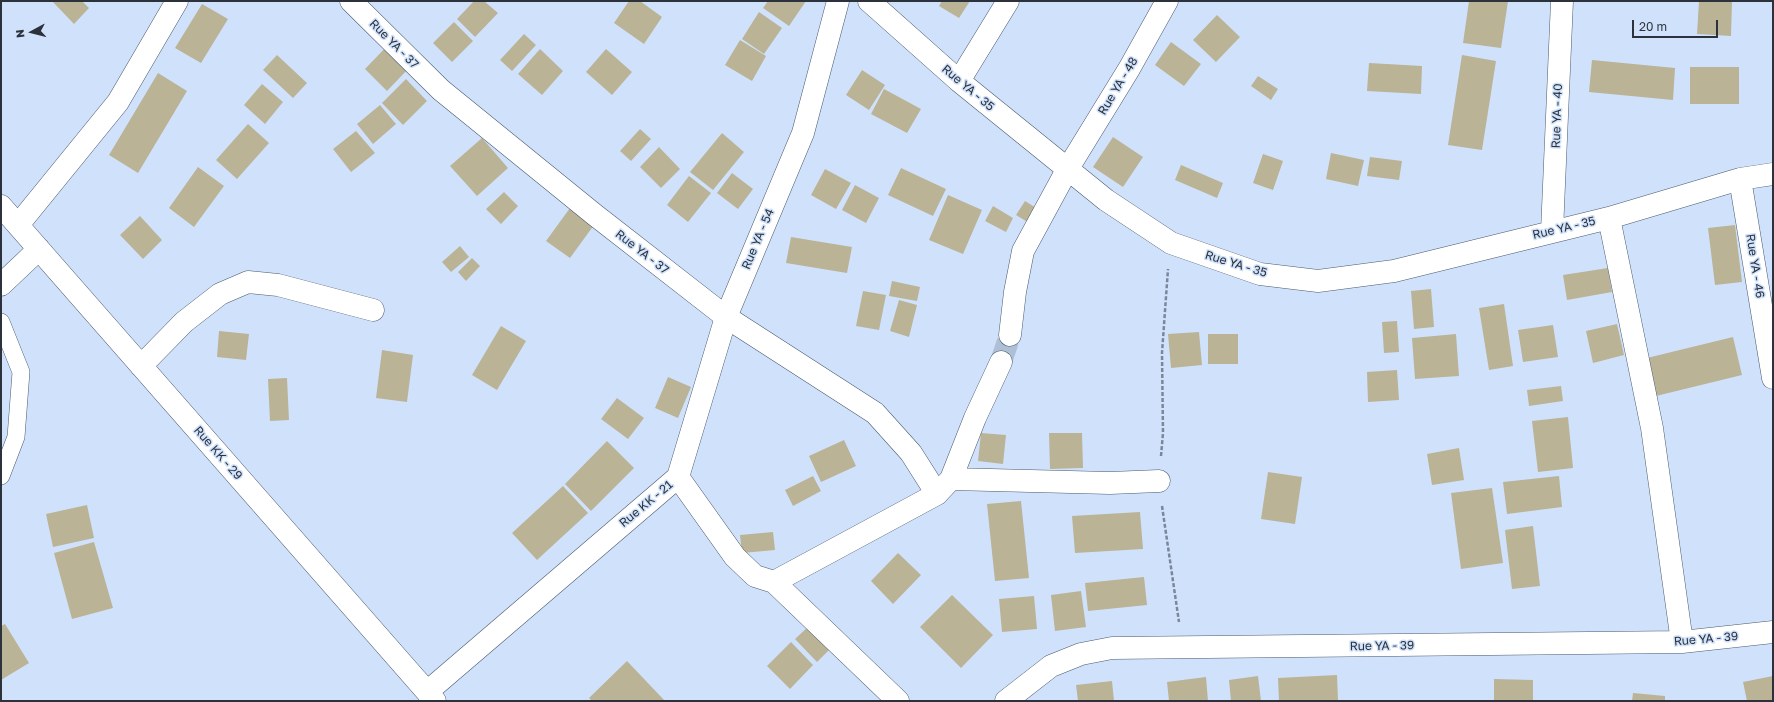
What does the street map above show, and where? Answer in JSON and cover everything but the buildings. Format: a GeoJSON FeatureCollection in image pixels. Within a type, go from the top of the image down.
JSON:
{"type":"FeatureCollection","features":[{"type":"Feature","properties":{"kind":"street"},"geometry":{"type":"LineString","coordinates":[[18,225],[118,102],[177,1]]}},
{"type":"Feature","properties":{"kind":"street","name":"Rue YA - 37"},"geometry":{"type":"LineString","coordinates":[[351,1],[441,90],[595,215],[726,317],[875,413],[944,487]]}},
{"type":"Feature","properties":{"kind":"street","name":"Rue YA - 54"},"geometry":{"type":"LineString","coordinates":[[678,477],[726,317],[803,133],[838,1]]}},
{"type":"Feature","properties":{"kind":"street","name":"Rue YA - 35"},"geometry":{"type":"LineString","coordinates":[[869,1],[959,81],[1067,170],[1106,200],[1170,243],[1260,274],[1318,281],[1394,271],[1610,218],[1740,179],[1773,174]]}},
{"type":"Feature","properties":{"kind":"street"},"geometry":{"type":"LineString","coordinates":[[959,81],[1008,1]]}},
{"type":"Feature","properties":{"kind":"street","name":"Rue YA - 48"},"geometry":{"type":"LineString","coordinates":[[1010,335],[1015,292],[1023,251],[1067,170],[1167,1]]}},
{"type":"Feature","properties":{"kind":"street","name":"Rue YA - 40"},"geometry":{"type":"LineString","coordinates":[[1552,231],[1562,1]]}},
{"type":"Feature","properties":{"kind":"street","name":"Rue YA - 46"},"geometry":{"type":"LineString","coordinates":[[1740,179],[1773,378]]}},
{"type":"Feature","properties":{"kind":"street","name":"Rue KK - 29"},"geometry":{"type":"LineString","coordinates":[[1,206],[431,696]]}},
{"type":"Feature","properties":{"kind":"street"},"geometry":{"type":"LineString","coordinates":[[1610,218],[1652,428],[1682,642]]}},
{"type":"Feature","properties":{"kind":"street"},"geometry":{"type":"LineString","coordinates":[[1,285],[39,249]]}},
{"type":"Feature","properties":{"kind":"street"},"geometry":{"type":"LineString","coordinates":[[141,366],[184,322],[220,294],[248,282],[278,285],[373,310]]}},
{"type":"Feature","properties":{"kind":"street"},"geometry":{"type":"LineString","coordinates":[[944,487],[1001,362]]}},
{"type":"Feature","properties":{"kind":"street","name":"Rue KK - 21"},"geometry":{"type":"LineString","coordinates":[[431,696],[678,477],[735,557],[755,576],[774,582],[898,701]]}},
{"type":"Feature","properties":{"kind":"street"},"geometry":{"type":"LineString","coordinates":[[774,582],[944,487],[1159,481]]}},
{"type":"Feature","properties":{"kind":"street","name":"Rue YA - 39"},"geometry":{"type":"LineString","coordinates":[[1006,701],[1051,666],[1081,654],[1112,648],[1682,642],[1773,632]]}},
{"type":"Feature","properties":{"kind":"lane"},"geometry":{"type":"LineString","coordinates":[[1,322],[21,372],[16,437],[1,476]]}},
{"type":"Feature","properties":{"kind":"path"},"geometry":{"type":"LineString","coordinates":[[1170,243],[1162,353],[1163,433],[1159,481],[1183,648]]}},
{"type":"Feature","properties":{"kind":"tunnel"},"geometry":{"type":"LineString","coordinates":[[1001,362],[1010,335]]}}]}
